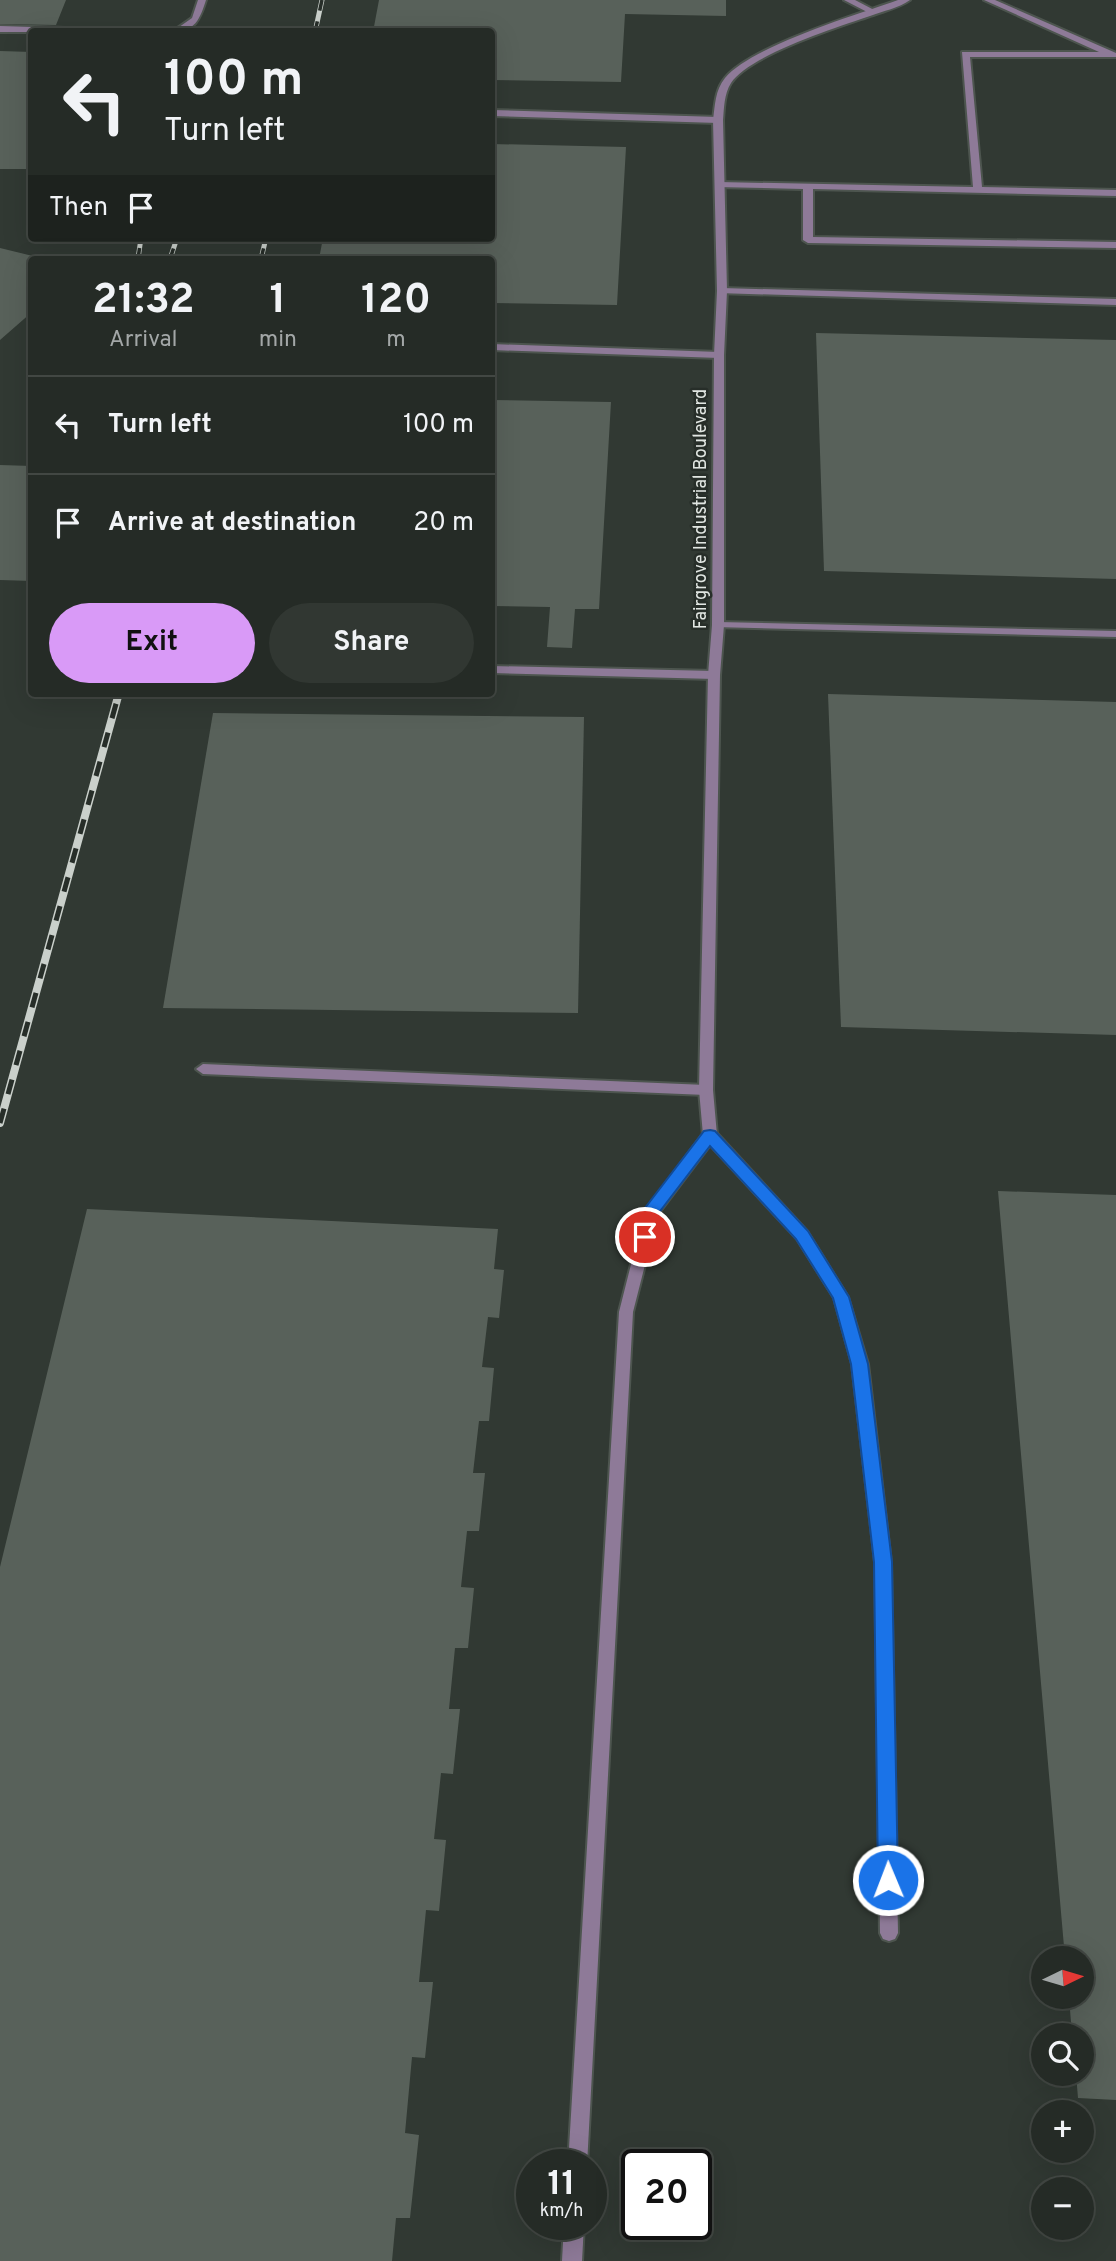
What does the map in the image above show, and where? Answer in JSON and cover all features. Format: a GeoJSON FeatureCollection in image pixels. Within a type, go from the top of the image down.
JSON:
{"type":"FeatureCollection","features":[{"type":"Feature","properties":{"kind":"street"},"geometry":{"type":"LineString","coordinates":[[182,28],[196,19],[202,0]]}},
{"type":"Feature","properties":{"kind":"street"},"geometry":{"type":"LineString","coordinates":[[848,0],[874,12]]}},
{"type":"Feature","properties":{"kind":"street","name":"Fairgrove Industrial Boulevard"},"geometry":{"type":"LineString","coordinates":[[710,1135],[706,1090],[714,675],[718,625],[719,355],[722,291],[718,120],[721,95],[728,79],[766,54],[906,0]]}},
{"type":"Feature","properties":{"kind":"street"},"geometry":{"type":"LineString","coordinates":[[988,0],[1115,56]]}},
{"type":"Feature","properties":{"kind":"street"},"geometry":{"type":"LineString","coordinates":[[0,29],[28,30]]}},
{"type":"Feature","properties":{"kind":"street"},"geometry":{"type":"LineString","coordinates":[[978,190],[965,54],[1115,56]]}},
{"type":"Feature","properties":{"kind":"street"},"geometry":{"type":"LineString","coordinates":[[495,113],[718,120]]}},
{"type":"Feature","properties":{"kind":"street"},"geometry":{"type":"LineString","coordinates":[[719,185],[1116,193]]}},
{"type":"Feature","properties":{"kind":"street"},"geometry":{"type":"LineString","coordinates":[[808,186],[808,240],[1116,245]]}},
{"type":"Feature","properties":{"kind":"street"},"geometry":{"type":"LineString","coordinates":[[722,291],[1116,302]]}},
{"type":"Feature","properties":{"kind":"street"},"geometry":{"type":"LineString","coordinates":[[495,347],[719,355]]}},
{"type":"Feature","properties":{"kind":"street"},"geometry":{"type":"LineString","coordinates":[[718,625],[1116,634]]}},
{"type":"Feature","properties":{"kind":"street"},"geometry":{"type":"LineString","coordinates":[[495,669],[714,675]]}},
{"type":"Feature","properties":{"kind":"street"},"geometry":{"type":"LineString","coordinates":[[203,1069],[706,1090]]}},
{"type":"Feature","properties":{"kind":"street"},"geometry":{"type":"LineString","coordinates":[[578,2149],[626,1312],[651,1213],[710,1135],[802,1235],[841,1297],[860,1364],[883,1562],[889,1933]]}},
{"type":"Feature","properties":{"kind":"street"},"geometry":{"type":"LineString","coordinates":[[572,2261],[573,2240]]}},
{"type":"Feature","properties":{"kind":"building"},"geometry":{"type":"Polygon","coordinates":[[[0,0],[66,0],[56,25],[0,24],[0,0]]]}},
{"type":"Feature","properties":{"kind":"building"},"geometry":{"type":"Polygon","coordinates":[[[379,0],[726,0],[726,16],[625,14],[621,82],[495,80],[495,28],[374,28],[379,0]]]}},
{"type":"Feature","properties":{"kind":"building"},"geometry":{"type":"Polygon","coordinates":[[[0,51],[28,52],[28,169],[0,169],[0,51]]]}},
{"type":"Feature","properties":{"kind":"building"},"geometry":{"type":"Polygon","coordinates":[[[495,144],[626,147],[617,305],[495,303],[495,256],[320,256],[322,242],[495,242],[495,144]]]}},
{"type":"Feature","properties":{"kind":"building"},"geometry":{"type":"Polygon","coordinates":[[[0,248],[33,256],[28,256],[28,316],[0,340],[0,248]]]}},
{"type":"Feature","properties":{"kind":"building"},"geometry":{"type":"Polygon","coordinates":[[[816,333],[1116,340],[1116,579],[824,571],[816,333]]]}},
{"type":"Feature","properties":{"kind":"building"},"geometry":{"type":"Polygon","coordinates":[[[495,400],[611,402],[599,609],[575,609],[572,648],[547,647],[550,607],[495,606],[495,400]]]}},
{"type":"Feature","properties":{"kind":"building"},"geometry":{"type":"Polygon","coordinates":[[[0,465],[28,466],[28,581],[0,580],[0,465]]]}},
{"type":"Feature","properties":{"kind":"building"},"geometry":{"type":"Polygon","coordinates":[[[828,694],[1116,702],[1116,1035],[841,1027],[828,694]]]}},
{"type":"Feature","properties":{"kind":"building"},"geometry":{"type":"Polygon","coordinates":[[[213,713],[584,717],[578,1013],[163,1008],[213,713]]]}},
{"type":"Feature","properties":{"kind":"building"},"geometry":{"type":"Polygon","coordinates":[[[998,1191],[1116,1195],[1116,2100],[1078,2098],[1077,2086],[1094,2086],[1094,2023],[1071,2023],[1070,2009],[1094,2009],[1094,1946],[1064,1946],[998,1191]]]}},
{"type":"Feature","properties":{"kind":"building"},"geometry":{"type":"Polygon","coordinates":[[[87,1209],[498,1229],[494,1269],[504,1270],[499,1318],[488,1317],[482,1367],[494,1368],[489,1421],[479,1421],[473,1473],[485,1473],[479,1531],[467,1531],[461,1587],[474,1588],[468,1648],[455,1648],[449,1709],[460,1709],[453,1774],[441,1773],[434,1839],[446,1840],[439,1911],[426,1910],[419,1982],[433,1982],[425,2058],[412,2057],[405,2133],[419,2135],[410,2218],[396,2218],[392,2261],[0,2261],[0,1567],[87,1209]]]}},
{"type":"Feature","properties":{"kind":"railway"},"geometry":{"type":"LineString","coordinates":[[316,28],[322,0]]}},
{"type":"Feature","properties":{"kind":"railway"},"geometry":{"type":"LineString","coordinates":[[138,256],[140,242]]}},
{"type":"Feature","properties":{"kind":"railway"},"geometry":{"type":"LineString","coordinates":[[171,256],[176,242]]}},
{"type":"Feature","properties":{"kind":"railway"},"geometry":{"type":"LineString","coordinates":[[262,256],[265,242]]}},
{"type":"Feature","properties":{"kind":"railway"},"geometry":{"type":"LineString","coordinates":[[0,1123],[118,697]]}},
{"type":"Feature","properties":{"kind":"route"},"geometry":{"type":"LineString","coordinates":[[645,1237],[651,1213],[710,1135],[802,1235],[841,1297],[860,1364],[883,1562],[888,1880]]}}]}
